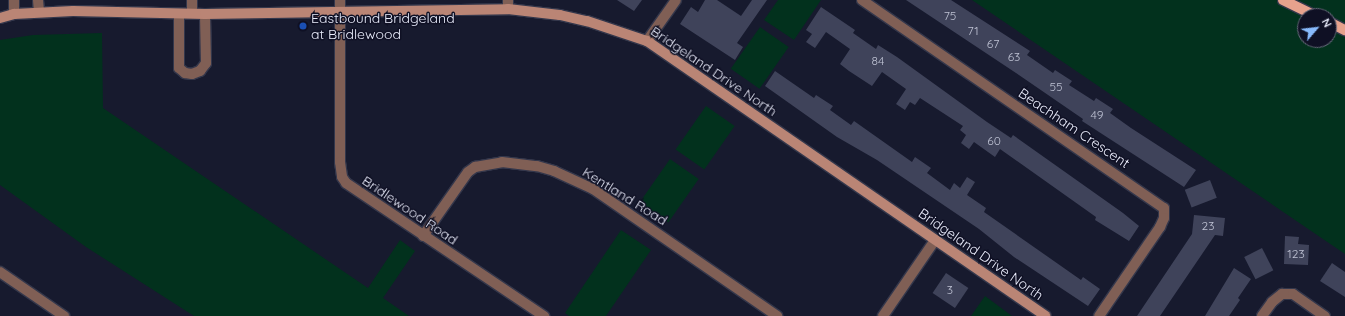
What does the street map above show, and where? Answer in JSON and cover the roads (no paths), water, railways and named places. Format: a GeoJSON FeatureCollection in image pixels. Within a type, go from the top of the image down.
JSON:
{"type":"FeatureCollection","features":[{"type":"Feature","properties":{"kind":"main road"},"geometry":{"type":"LineString","coordinates":[[1283,0],[1300,8]]}},
{"type":"Feature","properties":{"kind":"street"},"geometry":{"type":"LineString","coordinates":[[14,0],[14,14]]}},
{"type":"Feature","properties":{"kind":"street"},"geometry":{"type":"LineString","coordinates":[[38,0],[39,12]]}},
{"type":"Feature","properties":{"kind":"street"},"geometry":{"type":"LineString","coordinates":[[192,0],[192,13]]}},
{"type":"Feature","properties":{"kind":"street","name":"Bridlewood Road"},"geometry":{"type":"LineString","coordinates":[[340,0],[342,177],[352,189],[544,316]]}},
{"type":"Feature","properties":{"kind":"street"},"geometry":{"type":"LineString","coordinates":[[647,41],[676,0]]}},
{"type":"Feature","properties":{"kind":"street","name":"Beachham Crescent"},"geometry":{"type":"LineString","coordinates":[[862,0],[1164,208],[1164,218],[1160,228],[1100,316]]}},
{"type":"Feature","properties":{"kind":"street","name":"Bridgeland Drive North"},"geometry":{"type":"LineString","coordinates":[[0,18],[14,14],[39,12],[205,14],[508,5],[560,15],[614,29],[647,41],[1045,316]]}},
{"type":"Feature","properties":{"kind":"street"},"geometry":{"type":"LineString","coordinates":[[179,14],[180,68],[185,73],[192,74],[200,71],[206,63],[205,14]]}},
{"type":"Feature","properties":{"kind":"street","name":"Kentland Road"},"geometry":{"type":"LineString","coordinates":[[422,236],[468,172],[475,167],[502,162],[536,166],[554,171],[593,189],[777,316]]}},
{"type":"Feature","properties":{"kind":"street"},"geometry":{"type":"LineString","coordinates":[[883,316],[935,240]]}},
{"type":"Feature","properties":{"kind":"street"},"geometry":{"type":"LineString","coordinates":[[0,272],[64,316]]}},
{"type":"Feature","properties":{"kind":"street"},"geometry":{"type":"LineString","coordinates":[[1262,316],[1272,302],[1282,294],[1293,294],[1325,316]]}},
{"type":"Feature","properties":{"kind":"place","name":"Eastbound Bridgeland at Bridlewood"},"geometry":{"type":"Point","coordinates":[303,26]}}]}
